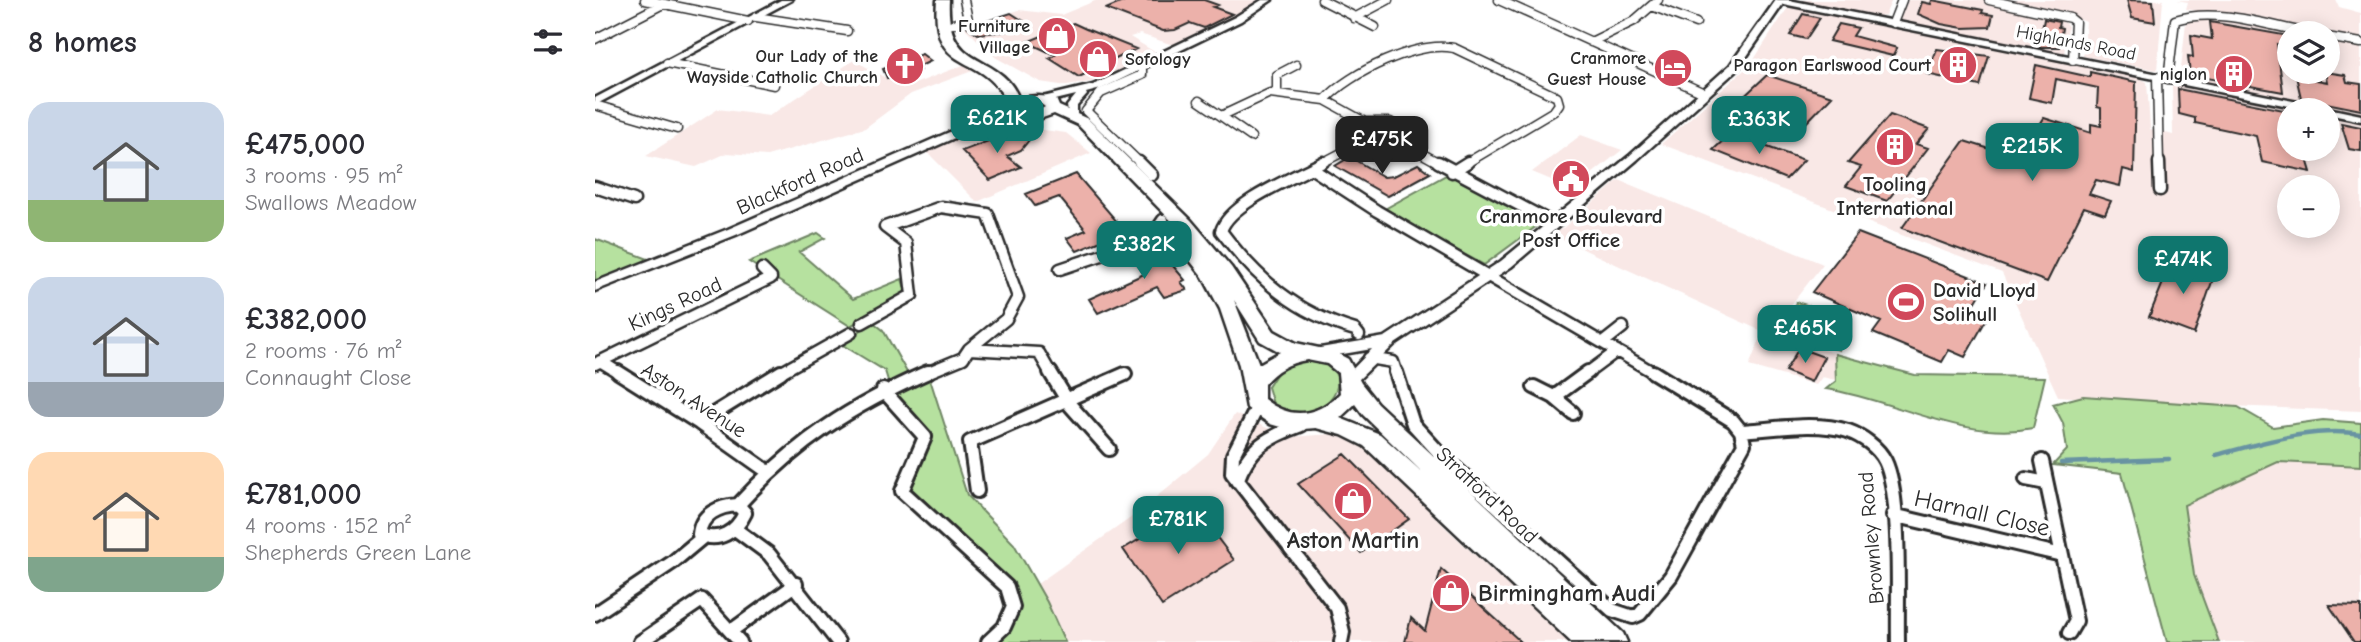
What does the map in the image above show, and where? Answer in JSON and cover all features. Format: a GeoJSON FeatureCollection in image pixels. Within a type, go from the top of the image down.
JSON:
{"type":"FeatureCollection","features":[{"type":"Feature","properties":{"kind":"highway"},"geometry":{"type":"LineString","coordinates":[[943,0],[946,36],[957,50],[1009,87],[1019,114]]}},
{"type":"Feature","properties":{"kind":"highway"},"geometry":{"type":"LineString","coordinates":[[945,27],[973,52],[1016,81],[1024,92],[1045,102],[1072,122],[1185,224],[1225,271],[1267,336],[1275,342],[1324,342],[1342,363],[1352,382],[1350,396],[1341,408],[1312,421],[1278,419],[1258,406],[1252,392],[1254,383],[1244,339],[1212,279],[1193,251],[1072,122],[1019,114]]}},
{"type":"Feature","properties":{"kind":"highway"},"geometry":{"type":"LineString","coordinates":[[1019,114],[1039,117],[1045,102]]}},
{"type":"Feature","properties":{"kind":"highway"},"geometry":{"type":"LineString","coordinates":[[1254,383],[1279,359],[1324,342]]}},
{"type":"Feature","properties":{"kind":"highway","name":"Stratford Road"},"geometry":{"type":"LineString","coordinates":[[1352,382],[1370,410],[1614,642]]}},
{"type":"Feature","properties":{"kind":"highway","name":"Stratford Road"},"geometry":{"type":"LineString","coordinates":[[1312,421],[1348,428],[1372,440],[1589,642]]}},
{"type":"Feature","properties":{"kind":"street"},"geometry":{"type":"LineString","coordinates":[[645,0],[752,19],[849,29],[838,37]]}},
{"type":"Feature","properties":{"kind":"street"},"geometry":{"type":"LineString","coordinates":[[595,103],[788,0]]}},
{"type":"Feature","properties":{"kind":"street"},"geometry":{"type":"LineString","coordinates":[[945,27],[968,20],[964,0]]}},
{"type":"Feature","properties":{"kind":"street"},"geometry":{"type":"LineString","coordinates":[[1045,102],[1082,94],[1238,19],[1268,0]]}},
{"type":"Feature","properties":{"kind":"street"},"geometry":{"type":"LineString","coordinates":[[1322,0],[1375,27]]}},
{"type":"Feature","properties":{"kind":"street"},"geometry":{"type":"LineString","coordinates":[[1354,18],[1388,0]]}},
{"type":"Feature","properties":{"kind":"street"},"geometry":{"type":"LineString","coordinates":[[1499,0],[1704,93]]}},
{"type":"Feature","properties":{"kind":"street"},"geometry":{"type":"LineString","coordinates":[[1642,0],[1696,23]]}},
{"type":"Feature","properties":{"kind":"street"},"geometry":{"type":"LineString","coordinates":[[1352,382],[1369,358],[1389,340],[1490,276],[1704,93],[1742,58],[1780,0]]}},
{"type":"Feature","properties":{"kind":"street","name":"Highlands Road"},"geometry":{"type":"LineString","coordinates":[[1780,0],[2277,101]]}},
{"type":"Feature","properties":{"kind":"street"},"geometry":{"type":"LineString","coordinates":[[1893,23],[1902,0]]}},
{"type":"Feature","properties":{"kind":"street"},"geometry":{"type":"LineString","coordinates":[[1989,0],[2070,18],[2075,22],[2073,60]]}},
{"type":"Feature","properties":{"kind":"street"},"geometry":{"type":"LineString","coordinates":[[595,39],[599,34],[663,4]]}},
{"type":"Feature","properties":{"kind":"street"},"geometry":{"type":"LineString","coordinates":[[1591,43],[1634,21],[1654,4]]}},
{"type":"Feature","properties":{"kind":"street"},"geometry":{"type":"LineString","coordinates":[[2168,79],[2175,20],[2194,14],[2277,28]]}},
{"type":"Feature","properties":{"kind":"street"},"geometry":{"type":"LineString","coordinates":[[2340,39],[2361,43]]}},
{"type":"Feature","properties":{"kind":"street"},"geometry":{"type":"LineString","coordinates":[[1325,100],[1336,88],[1422,47],[1438,45],[1454,48],[1557,97],[1559,104],[1553,111],[1452,172]]}},
{"type":"Feature","properties":{"kind":"street"},"geometry":{"type":"LineString","coordinates":[[667,63],[774,85]]}},
{"type":"Feature","properties":{"kind":"street"},"geometry":{"type":"LineString","coordinates":[[1277,93],[1277,75],[1296,65]]}},
{"type":"Feature","properties":{"kind":"street"},"geometry":{"type":"LineString","coordinates":[[1142,66],[1142,75],[1096,97],[1089,103],[1086,111],[1152,175]]}},
{"type":"Feature","properties":{"kind":"street"},"geometry":{"type":"LineString","coordinates":[[2157,77],[2159,190]]}},
{"type":"Feature","properties":{"kind":"street"},"geometry":{"type":"LineString","coordinates":[[1045,102],[1095,88]]}},
{"type":"Feature","properties":{"kind":"street"},"geometry":{"type":"LineString","coordinates":[[1221,116],[1263,95],[1277,93],[1325,100],[1400,144],[1553,223]]}},
{"type":"Feature","properties":{"kind":"street"},"geometry":{"type":"LineString","coordinates":[[1072,122],[1072,106],[1082,94]]}},
{"type":"Feature","properties":{"kind":"street"},"geometry":{"type":"LineString","coordinates":[[1199,101],[1251,137]]}},
{"type":"Feature","properties":{"kind":"street"},"geometry":{"type":"LineString","coordinates":[[595,103],[676,130]]}},
{"type":"Feature","properties":{"kind":"street","name":"Blackford Road"},"geometry":{"type":"LineString","coordinates":[[595,287],[732,232],[965,129],[1019,114]]}},
{"type":"Feature","properties":{"kind":"street","name":"Highlands Road"},"geometry":{"type":"LineString","coordinates":[[2340,114],[2361,118]]}},
{"type":"Feature","properties":{"kind":"street"},"geometry":{"type":"LineString","coordinates":[[1361,122],[1376,120],[1400,126],[1404,131],[1400,144]]}},
{"type":"Feature","properties":{"kind":"street"},"geometry":{"type":"LineString","coordinates":[[1324,342],[1304,313],[1280,296],[1244,261],[1221,231],[1225,218],[1243,205],[1314,170],[1381,132]]}},
{"type":"Feature","properties":{"kind":"street"},"geometry":{"type":"LineString","coordinates":[[1314,170],[1377,211],[1604,342],[1733,421],[1741,431]]}},
{"type":"Feature","properties":{"kind":"street"},"geometry":{"type":"LineString","coordinates":[[595,187],[634,200]]}},
{"type":"Feature","properties":{"kind":"street"},"geometry":{"type":"LineString","coordinates":[[739,505],[745,513],[735,528],[715,538],[699,534],[699,524],[709,514],[722,507],[739,505],[767,471],[820,427],[883,390],[963,358],[969,349],[1006,319],[1019,297],[988,214],[941,207],[885,227],[906,243],[912,295],[862,323]]}},
{"type":"Feature","properties":{"kind":"street"},"geometry":{"type":"LineString","coordinates":[[1150,239],[1163,220]]}},
{"type":"Feature","properties":{"kind":"street"},"geometry":{"type":"LineString","coordinates":[[1059,269],[1150,239],[1179,236]]}},
{"type":"Feature","properties":{"kind":"street"},"geometry":{"type":"LineString","coordinates":[[1225,271],[1244,261]]}},
{"type":"Feature","properties":{"kind":"street","name":"Kings Road"},"geometry":{"type":"LineString","coordinates":[[598,363],[774,281],[762,270]]}},
{"type":"Feature","properties":{"kind":"street"},"geometry":{"type":"LineString","coordinates":[[1604,342],[1623,327]]}},
{"type":"Feature","properties":{"kind":"street"},"geometry":{"type":"LineString","coordinates":[[1324,342],[1355,330],[1359,335]]}},
{"type":"Feature","properties":{"kind":"street"},"geometry":{"type":"LineString","coordinates":[[699,423],[800,360],[851,333]]}},
{"type":"Feature","properties":{"kind":"street"},"geometry":{"type":"LineString","coordinates":[[1324,342],[1389,340]]}},
{"type":"Feature","properties":{"kind":"street"},"geometry":{"type":"LineString","coordinates":[[969,349],[1039,353],[1067,399],[1109,449]]}},
{"type":"Feature","properties":{"kind":"street"},"geometry":{"type":"LineString","coordinates":[[1554,397],[1616,351]]}},
{"type":"Feature","properties":{"kind":"street","name":"Stratford Road"},"geometry":{"type":"LineString","coordinates":[[1369,358],[1393,362],[1413,424],[1444,458],[1612,610],[1633,617],[1640,614],[1671,576],[1744,444],[1741,431]]}},
{"type":"Feature","properties":{"kind":"street","name":"Aston Avenue"},"geometry":{"type":"LineString","coordinates":[[598,363],[699,423],[767,471]]}},
{"type":"Feature","properties":{"kind":"street"},"geometry":{"type":"LineString","coordinates":[[977,491],[970,442],[1125,374]]}},
{"type":"Feature","properties":{"kind":"street"},"geometry":{"type":"LineString","coordinates":[[1534,387],[1554,397],[1573,413]]}},
{"type":"Feature","properties":{"kind":"street"},"geometry":{"type":"LineString","coordinates":[[883,390],[925,437],[902,491],[1007,587],[1013,607],[1004,627],[988,642]]}},
{"type":"Feature","properties":{"kind":"street"},"geometry":{"type":"LineString","coordinates":[[1258,406],[1255,420],[1230,462],[1237,481],[1337,608],[1343,632],[1341,642]]}},
{"type":"Feature","properties":{"kind":"street"},"geometry":{"type":"LineString","coordinates":[[1237,481],[1244,460],[1260,441],[1312,421]]}},
{"type":"Feature","properties":{"kind":"street","name":"Brownley Road"},"geometry":{"type":"LineString","coordinates":[[1741,431],[1820,428],[1857,435],[1874,447],[1885,462],[1893,516],[1898,642]]}},
{"type":"Feature","properties":{"kind":"street","name":"Harnall Close"},"geometry":{"type":"LineString","coordinates":[[2042,461],[2075,621],[2069,633]]}},
{"type":"Feature","properties":{"kind":"street","name":"Harnall Close"},"geometry":{"type":"LineString","coordinates":[[2025,479],[2046,483]]}},
{"type":"Feature","properties":{"kind":"street","name":"Harnall Close"},"geometry":{"type":"LineString","coordinates":[[1893,516],[2062,555]]}},
{"type":"Feature","properties":{"kind":"street"},"geometry":{"type":"LineString","coordinates":[[735,528],[769,554],[796,584],[838,642]]}},
{"type":"Feature","properties":{"kind":"street"},"geometry":{"type":"LineString","coordinates":[[595,614],[673,562],[703,537]]}},
{"type":"Feature","properties":{"kind":"street"},"geometry":{"type":"LineString","coordinates":[[640,642],[702,600],[735,637],[796,584]]}},
{"type":"Feature","properties":{"kind":"shaded area"},"geometry":{"type":"Polygon","coordinates":[[[1097,0],[1259,0],[1238,14],[1173,45],[1140,34],[1130,37],[1158,54],[1090,82],[1067,86],[1040,82],[995,57],[964,27],[1019,10],[1061,15],[1097,0]]]}},
{"type":"Feature","properties":{"kind":"shaded area"},"geometry":{"type":"Polygon","coordinates":[[[1799,0],[1892,0],[1885,15],[1878,16],[1799,0]]]}},
{"type":"Feature","properties":{"kind":"shaded area"},"geometry":{"type":"Polygon","coordinates":[[[1908,0],[1979,0],[2054,14],[2068,26],[2064,54],[1905,23],[1900,19],[1908,0]]]}},
{"type":"Feature","properties":{"kind":"shaded area"},"geometry":{"type":"Polygon","coordinates":[[[2008,0],[2163,0],[2157,70],[2083,56],[2086,22],[2054,9],[2008,0]]]}},
{"type":"Feature","properties":{"kind":"shaded area"},"geometry":{"type":"Polygon","coordinates":[[[2177,0],[2336,0],[2339,7],[2361,13],[2361,42],[2340,38],[2340,21],[2277,21],[2277,26],[2186,9],[2188,2],[2177,0]]]}},
{"type":"Feature","properties":{"kind":"shaded area"},"geometry":{"type":"Polygon","coordinates":[[[1800,7],[2136,76],[2147,82],[2150,129],[2173,135],[2172,86],[2185,85],[2277,103],[2277,161],[2340,161],[2340,117],[2361,121],[2361,411],[2173,404],[2058,396],[2002,273],[1661,144],[1751,64],[1787,9],[1800,7]]]}},
{"type":"Feature","properties":{"kind":"shaded area"},"geometry":{"type":"Polygon","coordinates":[[[2194,16],[2277,30],[2277,84],[2340,84],[2340,42],[2361,46],[2361,114],[2340,110],[2340,98],[2283,98],[2180,77],[2186,22],[2194,16]]]}},
{"type":"Feature","properties":{"kind":"shaded area"},"geometry":{"type":"Polygon","coordinates":[[[854,60],[904,88],[966,64],[972,71],[911,94],[865,128],[767,156],[727,153],[696,167],[646,156],[718,109],[769,116],[854,60]]]}},
{"type":"Feature","properties":{"kind":"shaded area"},"geometry":{"type":"Polygon","coordinates":[[[1006,125],[1066,133],[1091,153],[977,202],[926,151],[974,130],[1006,125]]]}},
{"type":"Feature","properties":{"kind":"shaded area"},"geometry":{"type":"Polygon","coordinates":[[[1581,135],[1622,150],[1573,189],[1532,172],[1581,135]]]}},
{"type":"Feature","properties":{"kind":"shaded area"},"geometry":{"type":"Polygon","coordinates":[[[1619,180],[1823,264],[1768,334],[1550,234],[1562,229],[1619,180]]]}},
{"type":"Feature","properties":{"kind":"shaded area"},"geometry":{"type":"Polygon","coordinates":[[[1762,334],[1853,358],[1840,381],[1822,377],[1816,385],[1749,366],[1762,334]]]}},
{"type":"Feature","properties":{"kind":"shaded area"},"geometry":{"type":"Polygon","coordinates":[[[1235,414],[1288,437],[1333,434],[1370,450],[1445,527],[1568,642],[1064,642],[1037,584],[1132,517],[1208,454],[1235,414]]]}},
{"type":"Feature","properties":{"kind":"shaded area"},"geometry":{"type":"Polygon","coordinates":[[[2278,462],[2361,466],[2361,642],[2219,642],[2194,575],[2184,505],[2278,462]]]}},
{"type":"Feature","properties":{"kind":"green space"},"geometry":{"type":"Polygon","coordinates":[[[1448,174],[1541,223],[1484,265],[1383,210],[1448,174]]]}},
{"type":"Feature","properties":{"kind":"green space"},"geometry":{"type":"Polygon","coordinates":[[[818,233],[825,238],[799,252],[853,299],[902,279],[907,295],[850,326],[749,262],[818,233]]]}},
{"type":"Feature","properties":{"kind":"green space"},"geometry":{"type":"Polygon","coordinates":[[[595,239],[651,260],[595,281],[595,239]]]}},
{"type":"Feature","properties":{"kind":"green space"},"geometry":{"type":"Polygon","coordinates":[[[1796,302],[1848,317],[1839,350],[1785,334],[1796,302]]]}},
{"type":"Feature","properties":{"kind":"green space"},"geometry":{"type":"Polygon","coordinates":[[[873,322],[883,330],[909,376],[889,384],[885,371],[841,344],[873,322]]]}},
{"type":"Feature","properties":{"kind":"green space"},"geometry":{"type":"Polygon","coordinates":[[[1835,354],[1915,375],[2045,377],[2033,428],[2007,431],[1954,424],[1826,389],[1836,381],[1835,354]]]}},
{"type":"Feature","properties":{"kind":"green space"},"geometry":{"type":"Polygon","coordinates":[[[1301,361],[1323,363],[1334,371],[1337,383],[1333,395],[1323,406],[1309,413],[1292,413],[1273,404],[1268,387],[1279,370],[1301,361]]]}},
{"type":"Feature","properties":{"kind":"green space"},"geometry":{"type":"Polygon","coordinates":[[[929,376],[967,495],[1014,544],[1047,602],[1065,642],[998,642],[1008,629],[1015,587],[910,487],[929,436],[890,391],[929,376]]]}},
{"type":"Feature","properties":{"kind":"green space"},"geometry":{"type":"Polygon","coordinates":[[[2083,396],[2238,407],[2273,427],[2323,420],[2361,423],[2361,466],[2278,462],[2184,505],[2194,575],[2219,642],[2167,642],[2122,473],[2053,465],[2067,450],[2063,423],[2053,404],[2083,396]]]}},
{"type":"Feature","properties":{"kind":"building"},"geometry":{"type":"Polygon","coordinates":[[[1127,0],[1204,0],[1218,5],[1213,7],[1232,14],[1204,28],[1190,23],[1175,30],[1163,31],[1106,9],[1127,0]]]}},
{"type":"Feature","properties":{"kind":"building"},"geometry":{"type":"Polygon","coordinates":[[[1932,0],[1983,10],[1982,13],[1993,15],[1990,27],[1963,28],[1941,24],[1918,14],[1922,2],[1931,4],[1932,0]]]}},
{"type":"Feature","properties":{"kind":"building"},"geometry":{"type":"Polygon","coordinates":[[[2127,0],[2153,1],[2155,22],[2132,18],[2127,0]]]}},
{"type":"Feature","properties":{"kind":"building"},"geometry":{"type":"Polygon","coordinates":[[[1011,13],[1028,24],[1007,31],[978,34],[968,27],[1011,13]]]}},
{"type":"Feature","properties":{"kind":"building"},"geometry":{"type":"Polygon","coordinates":[[[1803,14],[1820,18],[1806,39],[1790,35],[1803,14]]]}},
{"type":"Feature","properties":{"kind":"building"},"geometry":{"type":"Polygon","coordinates":[[[2044,19],[2059,22],[2058,27],[2062,28],[2059,47],[2039,47],[2044,19]]]}},
{"type":"Feature","properties":{"kind":"building"},"geometry":{"type":"Polygon","coordinates":[[[2210,22],[2277,34],[2277,84],[2282,84],[2283,92],[2190,75],[2188,56],[2193,57],[2191,35],[2212,39],[2210,22]]]}},
{"type":"Feature","properties":{"kind":"building"},"geometry":{"type":"Polygon","coordinates":[[[1073,23],[1136,49],[1079,77],[1049,58],[1055,55],[1027,42],[1073,23]]]}},
{"type":"Feature","properties":{"kind":"building"},"geometry":{"type":"Polygon","coordinates":[[[1839,24],[1858,28],[1853,36],[1897,48],[1893,56],[1829,41],[1839,24]]]}},
{"type":"Feature","properties":{"kind":"building","name":"Paragon Earlswood Court"},"geometry":{"type":"Polygon","coordinates":[[[1937,49],[1989,56],[1980,86],[1927,74],[1937,49]]]}},
{"type":"Feature","properties":{"kind":"building","name":"Our Lady of the Wayside Catholic Church"},"geometry":{"type":"Polygon","coordinates":[[[922,54],[931,61],[916,68],[919,70],[887,78],[883,69],[922,54]]]}},
{"type":"Feature","properties":{"kind":"building"},"geometry":{"type":"Polygon","coordinates":[[[2036,65],[2090,77],[2090,72],[2136,82],[2134,172],[2123,169],[2120,186],[2096,180],[2089,194],[2111,201],[2105,214],[2084,207],[2047,282],[1902,228],[1964,141],[2019,158],[2044,118],[2091,133],[2091,124],[2101,126],[2101,108],[2097,107],[2098,88],[2056,79],[2052,103],[2029,98],[2036,65]]]}},
{"type":"Feature","properties":{"kind":"building"},"geometry":{"type":"Polygon","coordinates":[[[2340,74],[2345,75],[2347,82],[2361,84],[2361,110],[2340,106],[2340,98],[2301,98],[2298,84],[2340,84],[2340,74]]]}},
{"type":"Feature","properties":{"kind":"building"},"geometry":{"type":"Polygon","coordinates":[[[1767,75],[1832,96],[1803,126],[1737,103],[1767,75]]]}},
{"type":"Feature","properties":{"kind":"building"},"geometry":{"type":"Polygon","coordinates":[[[2178,89],[2277,109],[2277,161],[2308,161],[2311,172],[2262,162],[2256,136],[2195,123],[2195,118],[2179,114],[2178,89]]]}},
{"type":"Feature","properties":{"kind":"building"},"geometry":{"type":"Polygon","coordinates":[[[1890,115],[1929,129],[1916,144],[1928,148],[1887,201],[1846,186],[1861,167],[1848,163],[1890,115]]]}},
{"type":"Feature","properties":{"kind":"building"},"geometry":{"type":"Polygon","coordinates":[[[2341,123],[2361,127],[2361,151],[2349,149],[2341,123]]]}},
{"type":"Feature","properties":{"kind":"building"},"geometry":{"type":"Polygon","coordinates":[[[1004,135],[1023,136],[1029,140],[1021,150],[1007,156],[1021,167],[990,180],[962,151],[1004,135]]]}},
{"type":"Feature","properties":{"kind":"building"},"geometry":{"type":"Polygon","coordinates":[[[1729,135],[1804,160],[1786,179],[1713,150],[1729,135]]]}},
{"type":"Feature","properties":{"kind":"building"},"geometry":{"type":"Polygon","coordinates":[[[1350,157],[1384,177],[1394,176],[1418,164],[1430,173],[1388,196],[1335,166],[1350,157]]]}},
{"type":"Feature","properties":{"kind":"building"},"geometry":{"type":"Polygon","coordinates":[[[1076,174],[1125,231],[1077,251],[1067,238],[1086,230],[1059,197],[1035,206],[1026,194],[1076,174]]]}},
{"type":"Feature","properties":{"kind":"building","name":"David Lloyd Solihull"},"geometry":{"type":"Polygon","coordinates":[[[1858,233],[1987,283],[1969,313],[1986,320],[1965,357],[1949,350],[1942,362],[1873,333],[1881,322],[1812,292],[1858,233]]]}},
{"type":"Feature","properties":{"kind":"building"},"geometry":{"type":"Polygon","coordinates":[[[1157,247],[1185,280],[1181,282],[1187,290],[1164,297],[1157,287],[1098,313],[1089,299],[1144,274],[1133,258],[1157,247]]]}},
{"type":"Feature","properties":{"kind":"building"},"geometry":{"type":"Polygon","coordinates":[[[2173,258],[2215,273],[2194,334],[2149,317],[2173,258]]]}},
{"type":"Feature","properties":{"kind":"building"},"geometry":{"type":"Polygon","coordinates":[[[1799,348],[1824,357],[1811,382],[1785,371],[1799,348]]]}},
{"type":"Feature","properties":{"kind":"building","name":"Aston Martin"},"geometry":{"type":"Polygon","coordinates":[[[1345,454],[1409,519],[1361,553],[1298,484],[1345,454]]]}},
{"type":"Feature","properties":{"kind":"building"},"geometry":{"type":"Polygon","coordinates":[[[1194,507],[1234,560],[1162,606],[1123,549],[1194,507]]]}},
{"type":"Feature","properties":{"kind":"building","name":"Birmingham Audi"},"geometry":{"type":"Polygon","coordinates":[[[1441,569],[1521,642],[1405,642],[1411,618],[1425,631],[1441,569]]]}},
{"type":"Feature","properties":{"kind":"building"},"geometry":{"type":"Polygon","coordinates":[[[2329,605],[2361,606],[2361,642],[2354,642],[2329,605]]]}},
{"type":"Feature","properties":{"kind":"waterway"},"geometry":{"type":"LineString","coordinates":[[2216,455],[2306,434],[2361,434]]}},
{"type":"Feature","properties":{"kind":"waterway"},"geometry":{"type":"LineString","coordinates":[[2061,463],[2169,459]]}},
{"type":"Feature","properties":{"kind":"place","name":"Furniture Village"},"geometry":{"type":"Point","coordinates":[1057,36]}},
{"type":"Feature","properties":{"kind":"place","name":"Sofology"},"geometry":{"type":"Point","coordinates":[1098,59]}},
{"type":"Feature","properties":{"kind":"place","name":"Paragon Earlswood Court"},"geometry":{"type":"Point","coordinates":[1958,65]}},
{"type":"Feature","properties":{"kind":"place","name":"Our Lady of the Wayside Catholic Church"},"geometry":{"type":"Point","coordinates":[905,66]}},
{"type":"Feature","properties":{"kind":"place","name":"Cranmore Guest House"},"geometry":{"type":"Point","coordinates":[1673,68]}},
{"type":"Feature","properties":{"kind":"place","name":"niglon"},"geometry":{"type":"Point","coordinates":[2234,74]}},
{"type":"Feature","properties":{"kind":"place","name":"Tooling International"},"geometry":{"type":"Point","coordinates":[1895,147]}},
{"type":"Feature","properties":{"kind":"place","name":"Cranmore Boulevard Post Office"},"geometry":{"type":"Point","coordinates":[1571,179]}},
{"type":"Feature","properties":{"kind":"place","name":"David Lloyd Solihull"},"geometry":{"type":"Point","coordinates":[1906,302]}},
{"type":"Feature","properties":{"kind":"place","name":"Aston Martin"},"geometry":{"type":"Point","coordinates":[1353,501]}},
{"type":"Feature","properties":{"kind":"place","name":"Birmingham Audi"},"geometry":{"type":"Point","coordinates":[1451,593]}}]}
